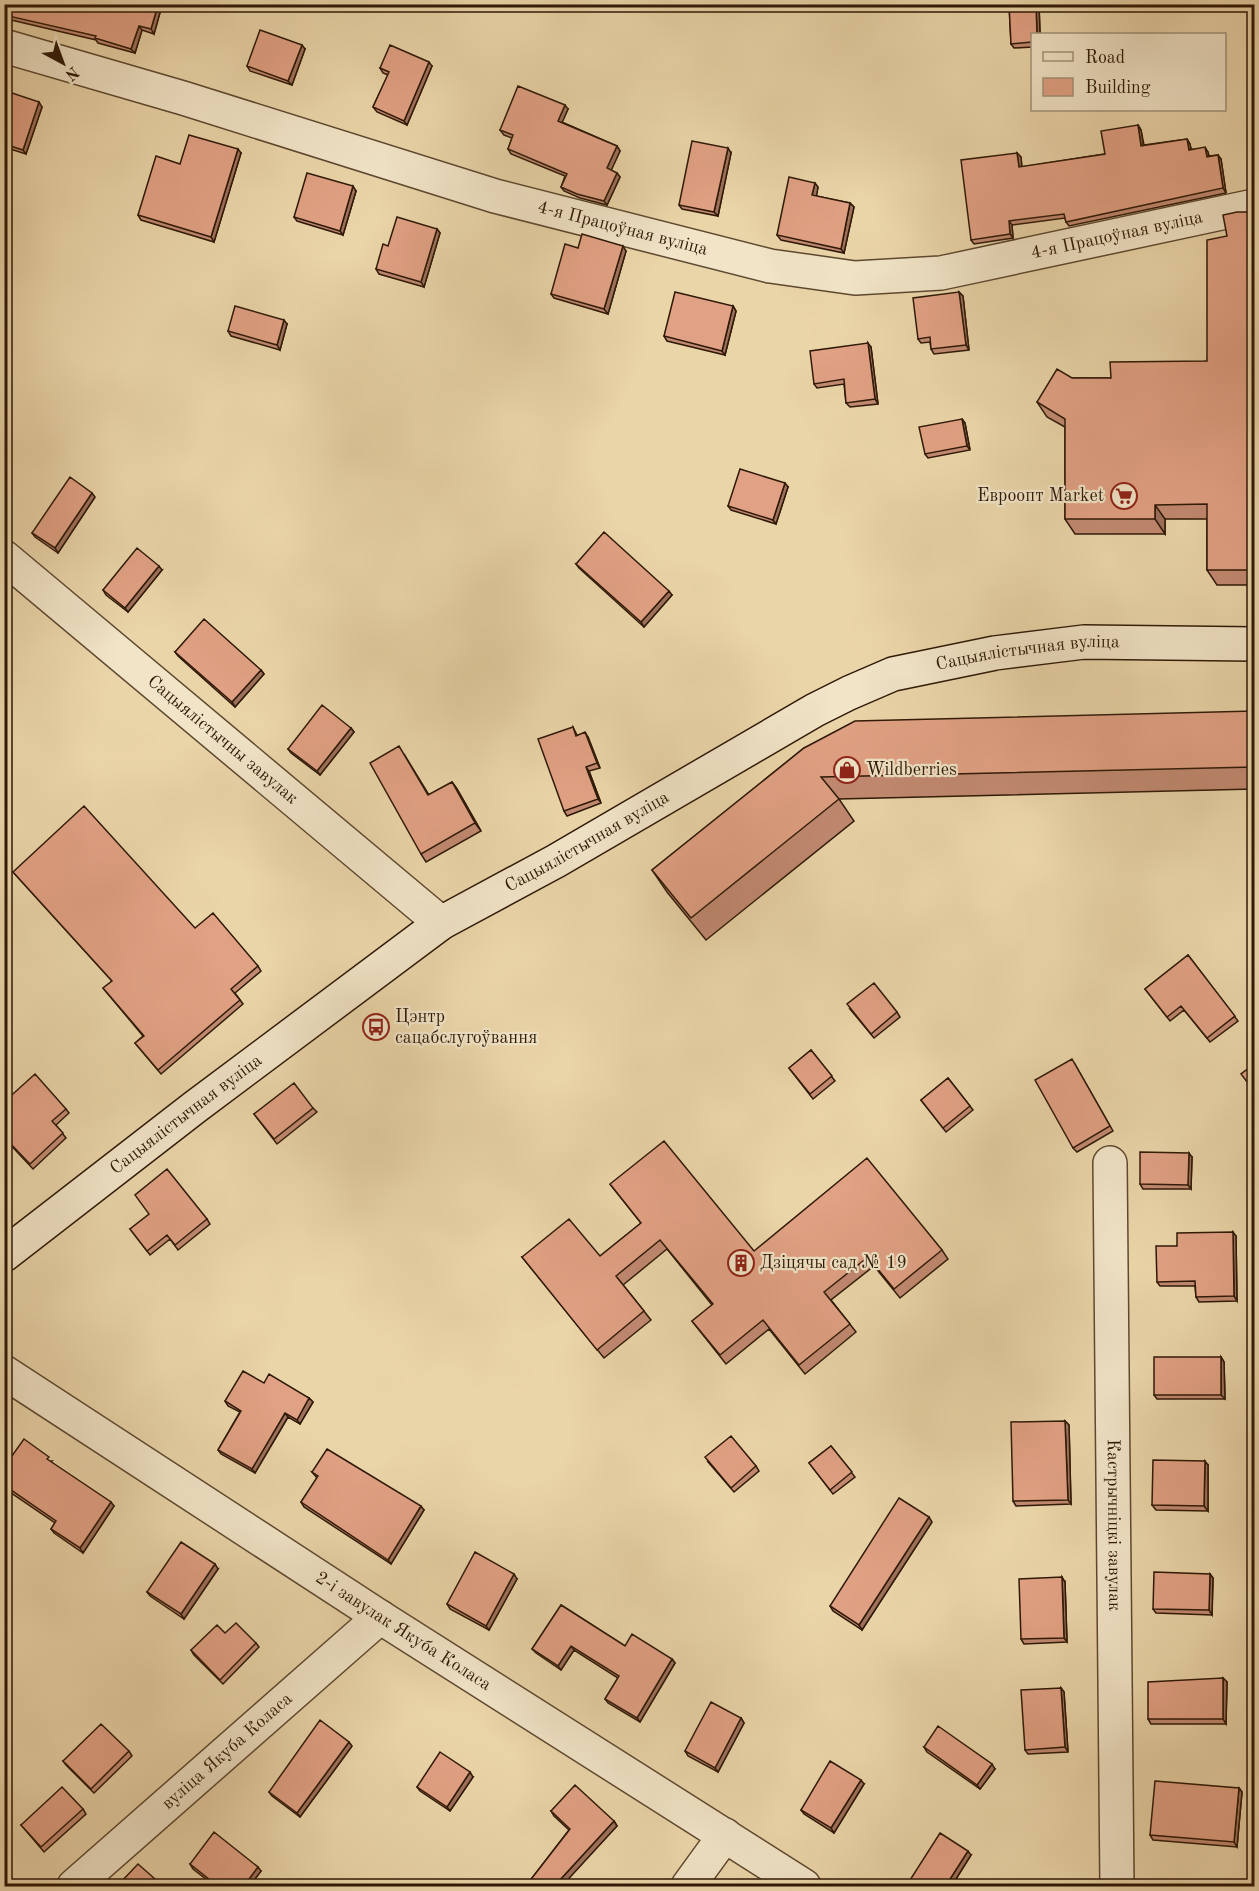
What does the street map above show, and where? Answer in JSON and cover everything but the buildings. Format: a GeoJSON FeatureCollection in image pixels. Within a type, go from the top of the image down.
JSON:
{"type":"FeatureCollection","features":[{"type":"Feature","properties":{"kind":"street","name":"4-я Працоўная вуліца"},"geometry":{"type":"LineString","coordinates":[[4,46],[183,98],[495,196],[770,266],[855,278],[941,273],[1254,206]]}},
{"type":"Feature","properties":{"kind":"street","name":"Сацыялістычны завулак"},"geometry":{"type":"LineString","coordinates":[[4,557],[441,923]]}},
{"type":"Feature","properties":{"kind":"street","name":"Сацыялістычная вуліца"},"geometry":{"type":"LineString","coordinates":[[4,1255],[204,1100],[441,923],[556,861],[815,710],[849,693],[893,674],[995,653],[1084,642],[1254,644]]}},
{"type":"Feature","properties":{"kind":"street","name":"Кастрычніцкі завулак"},"geometry":{"type":"LineString","coordinates":[[1110,1163],[1117,1887]]}},
{"type":"Feature","properties":{"kind":"street","name":"2-і завулак Якуба Коласа"},"geometry":{"type":"LineString","coordinates":[[4,1372],[380,1617],[804,1887]]}},
{"type":"Feature","properties":{"kind":"street","name":"вуліца Якуба Коласа"},"geometry":{"type":"LineString","coordinates":[[74,1887],[380,1617]]}},
{"type":"Feature","properties":{"kind":"street"},"geometry":{"type":"LineString","coordinates":[[688,1887],[725,1836]]}},
{"type":"Feature","properties":{"kind":"place","name":"Евроопт Market"},"geometry":{"type":"Point","coordinates":[1124,496]}},
{"type":"Feature","properties":{"kind":"place","name":"Wildberries"},"geometry":{"type":"Point","coordinates":[847,770]}},
{"type":"Feature","properties":{"kind":"place","name":"Цэнтр сацабслугоўвання"},"geometry":{"type":"Point","coordinates":[376,1027]}},
{"type":"Feature","properties":{"kind":"place","name":"Дзіцячы сад № 19"},"geometry":{"type":"Point","coordinates":[741,1263]}}]}
